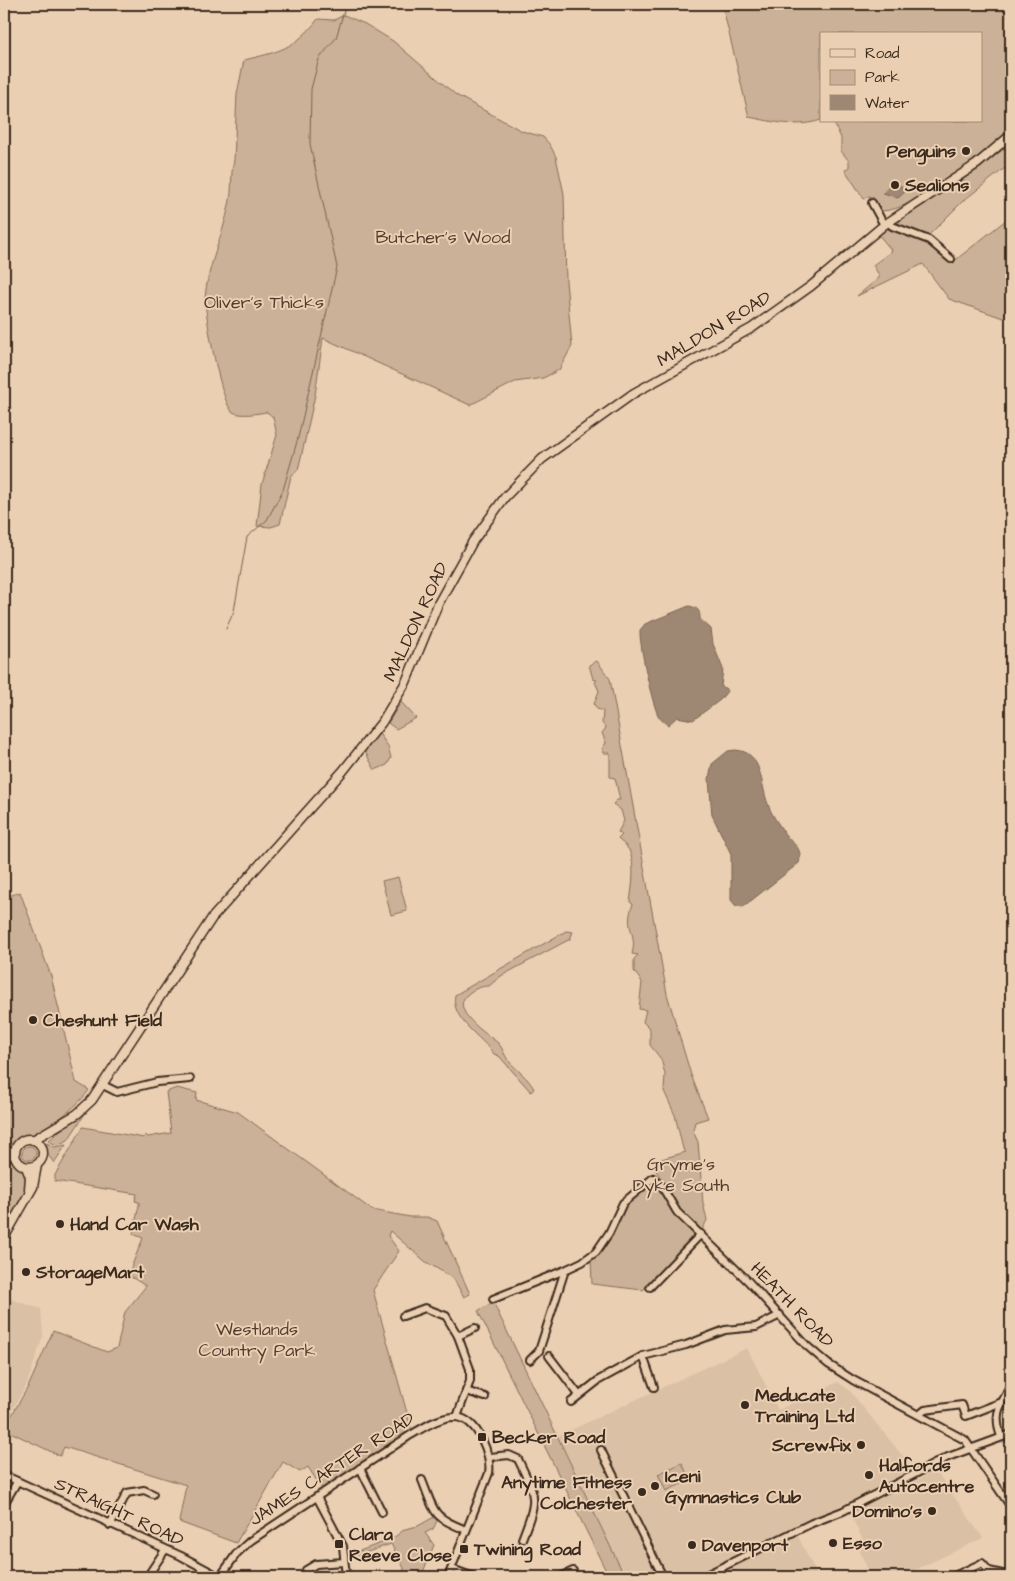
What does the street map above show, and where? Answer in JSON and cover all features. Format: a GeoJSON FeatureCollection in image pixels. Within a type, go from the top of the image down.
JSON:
{"type":"FeatureCollection","features":[{"type":"Feature","properties":{"kind":"main road","name":"MALDON ROAD"},"geometry":{"type":"LineString","coordinates":[[34,1140],[77,1114],[102,1085],[212,918],[344,771],[382,722],[406,682],[438,604],[473,541],[505,497],[542,459],[634,393],[752,328],[811,286],[886,223],[977,164],[1011,135]]}},
{"type":"Feature","properties":{"kind":"main road","name":"MALDON ROAD"},"geometry":{"type":"LineString","coordinates":[[41,1146],[58,1127]]}},
{"type":"Feature","properties":{"kind":"main road"},"geometry":{"type":"LineString","coordinates":[[4,1238],[29,1194],[35,1179],[37,1164],[42,1158],[41,1146],[34,1140],[20,1142],[15,1155],[26,1167],[30,1177],[29,1194]]}},
{"type":"Feature","properties":{"kind":"main road"},"geometry":{"type":"LineString","coordinates":[[26,1167],[37,1164]]}},
{"type":"Feature","properties":{"kind":"street"},"geometry":{"type":"LineString","coordinates":[[872,203],[886,223],[929,240],[951,259]]}},
{"type":"Feature","properties":{"kind":"street"},"geometry":{"type":"LineString","coordinates":[[102,1085],[117,1092],[178,1079],[190,1079]]}},
{"type":"Feature","properties":{"kind":"street"},"geometry":{"type":"LineString","coordinates":[[4,1152],[15,1155]]}},
{"type":"Feature","properties":{"kind":"street","name":"HEATH ROAD"},"geometry":{"type":"LineString","coordinates":[[565,1270],[582,1262],[596,1252],[609,1233],[623,1203],[652,1178],[661,1185],[677,1212],[702,1234],[780,1315],[807,1346],[828,1364],[875,1392],[920,1414],[965,1440],[1011,1507]]}},
{"type":"Feature","properties":{"kind":"street"},"geometry":{"type":"LineString","coordinates":[[650,1287],[702,1234]]}},
{"type":"Feature","properties":{"kind":"street"},"geometry":{"type":"LineString","coordinates":[[492,1299],[565,1270]]}},
{"type":"Feature","properties":{"kind":"street"},"geometry":{"type":"LineString","coordinates":[[530,1360],[539,1351],[565,1270]]}},
{"type":"Feature","properties":{"kind":"street"},"geometry":{"type":"LineString","coordinates":[[403,1316],[425,1308],[446,1316],[458,1336],[470,1369],[470,1381],[457,1417],[474,1429],[486,1445],[490,1457],[489,1473],[448,1577]]}},
{"type":"Feature","properties":{"kind":"street"},"geometry":{"type":"LineString","coordinates":[[570,1402],[599,1380],[644,1356],[686,1345],[725,1330],[746,1330],[756,1327],[780,1315]]}},
{"type":"Feature","properties":{"kind":"street"},"geometry":{"type":"LineString","coordinates":[[458,1336],[475,1328]]}},
{"type":"Feature","properties":{"kind":"street"},"geometry":{"type":"LineString","coordinates":[[549,1356],[579,1395]]}},
{"type":"Feature","properties":{"kind":"street"},"geometry":{"type":"LineString","coordinates":[[644,1356],[654,1387]]}},
{"type":"Feature","properties":{"kind":"street"},"geometry":{"type":"LineString","coordinates":[[1001,1437],[996,1416],[1011,1385]]}},
{"type":"Feature","properties":{"kind":"street"},"geometry":{"type":"LineString","coordinates":[[466,1391],[485,1397]]}},
{"type":"Feature","properties":{"kind":"street"},"geometry":{"type":"LineString","coordinates":[[920,1414],[925,1410],[962,1405],[966,1416],[1002,1402]]}},
{"type":"Feature","properties":{"kind":"street","name":"JAMES CARTER ROAD"},"geometry":{"type":"LineString","coordinates":[[220,1577],[236,1553],[250,1541],[433,1422],[457,1417]]}},
{"type":"Feature","properties":{"kind":"street"},"geometry":{"type":"LineString","coordinates":[[702,1577],[971,1447],[1011,1434]]}},
{"type":"Feature","properties":{"kind":"street"},"geometry":{"type":"LineString","coordinates":[[601,1450],[663,1577]]}},
{"type":"Feature","properties":{"kind":"street"},"geometry":{"type":"LineString","coordinates":[[490,1457],[509,1455],[518,1459],[533,1492],[534,1508],[522,1538]]}},
{"type":"Feature","properties":{"kind":"street"},"geometry":{"type":"LineString","coordinates":[[360,1468],[382,1512]]}},
{"type":"Feature","properties":{"kind":"street","name":"STRAIGHT ROAD"},"geometry":{"type":"LineString","coordinates":[[4,1475],[220,1577]]}},
{"type":"Feature","properties":{"kind":"street"},"geometry":{"type":"LineString","coordinates":[[422,1480],[436,1514],[443,1521],[466,1530]]}},
{"type":"Feature","properties":{"kind":"street"},"geometry":{"type":"LineString","coordinates":[[4,1504],[17,1482]]}},
{"type":"Feature","properties":{"kind":"street"},"geometry":{"type":"LineString","coordinates":[[110,1524],[127,1493],[144,1490],[153,1494]]}},
{"type":"Feature","properties":{"kind":"street"},"geometry":{"type":"LineString","coordinates":[[317,1497],[339,1537],[346,1577]]}},
{"type":"Feature","properties":{"kind":"street"},"geometry":{"type":"LineString","coordinates":[[147,1577],[165,1550]]}},
{"type":"Feature","properties":{"kind":"street"},"geometry":{"type":"LineString","coordinates":[[306,1570],[316,1564],[344,1562]]}},
{"type":"Feature","properties":{"kind":"street"},"geometry":{"type":"LineString","coordinates":[[952,1577],[982,1564],[989,1571],[1011,1576]]}},
{"type":"Feature","properties":{"kind":"street"},"geometry":{"type":"LineString","coordinates":[[452,1569],[474,1577]]}},
{"type":"Feature","properties":{"kind":"street"},"geometry":{"type":"LineString","coordinates":[[560,1577],[573,1571]]}},
{"type":"Feature","properties":{"kind":"shaded area"},"geometry":{"type":"Polygon","coordinates":[[[4,1297],[41,1309],[43,1336],[27,1384],[4,1424],[4,1297]]]}},
{"type":"Feature","properties":{"kind":"shaded area"},"geometry":{"type":"Polygon","coordinates":[[[747,1348],[778,1410],[838,1382],[849,1390],[914,1470],[794,1528],[818,1577],[625,1577],[558,1436],[747,1348]]]}},
{"type":"Feature","properties":{"kind":"shaded area"},"geometry":{"type":"Polygon","coordinates":[[[936,1471],[983,1538],[900,1577],[871,1577],[860,1552],[863,1540],[853,1520],[857,1509],[936,1471]]]}},
{"type":"Feature","properties":{"kind":"green space"},"geometry":{"type":"Polygon","coordinates":[[[722,4],[1011,4],[1011,128],[967,165],[931,191],[913,201],[896,208],[881,211],[877,209],[874,198],[869,196],[864,199],[845,170],[849,167],[849,161],[841,151],[841,138],[833,122],[982,122],[982,32],[820,32],[820,120],[794,124],[749,117],[722,4]]]}},
{"type":"Feature","properties":{"kind":"green space","name":"Butcher's Wood"},"geometry":{"type":"Polygon","coordinates":[[[344,15],[365,24],[393,41],[456,95],[522,131],[543,137],[550,145],[556,157],[564,194],[566,281],[572,346],[559,370],[543,378],[515,382],[470,405],[323,338],[315,395],[306,436],[298,470],[291,476],[280,524],[271,527],[257,526],[262,484],[277,435],[273,417],[267,412],[241,414],[233,412],[228,406],[219,377],[205,298],[209,275],[230,199],[237,94],[244,60],[285,48],[302,37],[318,19],[334,20],[344,15]]]}},
{"type":"Feature","properties":{"kind":"green space"},"geometry":{"type":"Polygon","coordinates":[[[1011,143],[1011,177],[1005,168],[963,201],[928,236],[896,226],[902,219],[979,169],[1011,143]]]}},
{"type":"Feature","properties":{"kind":"green space"},"geometry":{"type":"Polygon","coordinates":[[[1011,216],[1011,312],[1003,318],[949,299],[923,264],[857,296],[880,277],[873,265],[892,251],[878,234],[889,227],[928,243],[953,262],[1011,216]]]}},
{"type":"Feature","properties":{"kind":"green space","name":"Gryme's Dyke South"},"geometry":{"type":"Polygon","coordinates":[[[597,661],[610,679],[667,994],[691,1075],[708,1118],[695,1122],[693,1131],[698,1142],[703,1203],[707,1220],[702,1230],[676,1206],[670,1191],[654,1168],[658,1160],[686,1152],[683,1149],[675,1115],[664,1091],[665,1074],[661,1059],[650,1045],[650,1029],[643,1022],[646,1010],[639,1009],[642,982],[634,971],[634,959],[638,955],[632,954],[633,940],[629,919],[633,904],[630,902],[633,876],[632,862],[629,850],[618,839],[622,835],[618,832],[624,821],[621,810],[613,804],[620,800],[615,778],[610,777],[610,753],[604,753],[602,749],[606,743],[602,733],[606,728],[602,723],[603,711],[597,709],[594,704],[599,691],[595,682],[597,680],[593,679],[589,665],[597,661]]]}},
{"type":"Feature","properties":{"kind":"green space"},"geometry":{"type":"Polygon","coordinates":[[[401,702],[416,718],[396,729],[388,723],[401,702]]]}},
{"type":"Feature","properties":{"kind":"green space"},"geometry":{"type":"Polygon","coordinates":[[[378,732],[388,746],[391,758],[387,765],[375,770],[364,750],[378,732]]]}},
{"type":"Feature","properties":{"kind":"green space"},"geometry":{"type":"Polygon","coordinates":[[[398,877],[407,911],[391,915],[382,881],[398,877]]]}},
{"type":"Feature","properties":{"kind":"green space","name":"Cheshunt Field"},"geometry":{"type":"Polygon","coordinates":[[[20,892],[51,976],[76,1082],[89,1090],[73,1107],[38,1133],[4,1145],[4,898],[20,892]]]}},
{"type":"Feature","properties":{"kind":"green space"},"geometry":{"type":"Polygon","coordinates":[[[566,931],[573,932],[570,939],[501,976],[489,986],[472,991],[463,1000],[463,1007],[471,1021],[500,1045],[508,1060],[534,1089],[531,1092],[499,1056],[494,1054],[462,1020],[457,1012],[455,995],[566,931]]]}},
{"type":"Feature","properties":{"kind":"green space","name":"Westlands Country Park"},"geometry":{"type":"Polygon","coordinates":[[[177,1088],[197,1093],[196,1100],[238,1112],[372,1210],[410,1217],[427,1217],[437,1221],[470,1294],[464,1297],[453,1278],[426,1262],[390,1231],[388,1236],[399,1251],[373,1290],[412,1431],[322,1489],[308,1467],[300,1472],[283,1462],[236,1543],[179,1522],[186,1485],[64,1447],[60,1456],[4,1429],[29,1385],[53,1331],[107,1352],[117,1348],[125,1312],[146,1286],[128,1275],[143,1238],[133,1234],[139,1205],[139,1202],[135,1201],[137,1194],[55,1181],[55,1175],[83,1127],[144,1138],[145,1135],[148,1137],[171,1133],[166,1092],[177,1088]]]}},
{"type":"Feature","properties":{"kind":"green space"},"geometry":{"type":"Polygon","coordinates":[[[92,1103],[68,1140],[57,1145],[48,1141],[92,1103]]]}},
{"type":"Feature","properties":{"kind":"green space"},"geometry":{"type":"Polygon","coordinates":[[[47,1143],[54,1147],[66,1145],[54,1163],[46,1152],[47,1143]]]}},
{"type":"Feature","properties":{"kind":"green space"},"geometry":{"type":"Polygon","coordinates":[[[26,1146],[32,1146],[36,1153],[32,1160],[26,1160],[22,1156],[22,1150],[26,1146]]]}},
{"type":"Feature","properties":{"kind":"green space"},"geometry":{"type":"Polygon","coordinates":[[[4,1157],[16,1164],[27,1177],[25,1191],[9,1218],[4,1215],[4,1157]]]}},
{"type":"Feature","properties":{"kind":"green space"},"geometry":{"type":"Polygon","coordinates":[[[653,1178],[699,1234],[643,1290],[592,1284],[591,1258],[619,1209],[653,1178]]]}},
{"type":"Feature","properties":{"kind":"green space"},"geometry":{"type":"Polygon","coordinates":[[[493,1302],[625,1577],[609,1577],[478,1311],[493,1302]]]}},
{"type":"Feature","properties":{"kind":"green space"},"geometry":{"type":"Polygon","coordinates":[[[682,1463],[690,1480],[666,1491],[658,1474],[682,1463]]]}},
{"type":"Feature","properties":{"kind":"green space"},"geometry":{"type":"Polygon","coordinates":[[[434,1517],[437,1521],[433,1529],[425,1533],[434,1545],[421,1577],[407,1573],[403,1575],[404,1568],[391,1544],[347,1559],[346,1556],[392,1539],[405,1529],[418,1526],[434,1517]]]}},
{"type":"Feature","properties":{"kind":"water","name":"Sealions"},"geometry":{"type":"Polygon","coordinates":[[[895,180],[906,191],[898,198],[883,193],[895,180]]]}},
{"type":"Feature","properties":{"kind":"water"},"geometry":{"type":"Polygon","coordinates":[[[689,606],[698,610],[700,619],[711,629],[713,644],[723,669],[721,686],[728,690],[720,700],[693,720],[677,717],[668,725],[659,717],[653,700],[644,661],[640,630],[645,624],[689,606]]]}},
{"type":"Feature","properties":{"kind":"water"},"geometry":{"type":"Polygon","coordinates":[[[735,750],[751,756],[756,762],[771,811],[786,835],[800,852],[799,863],[743,907],[736,906],[731,900],[731,854],[712,815],[709,779],[712,764],[728,751],[735,750]]]}},
{"type":"Feature","properties":{"kind":"waterway"},"geometry":{"type":"LineString","coordinates":[[226,629],[234,611],[247,537],[267,520],[283,490],[298,438],[337,267],[310,144],[311,89],[319,59],[336,38],[344,11],[341,4]]}},
{"type":"Feature","properties":{"kind":"place","name":"Penguins"},"geometry":{"type":"Point","coordinates":[966,151]}},
{"type":"Feature","properties":{"kind":"place","name":"Sealions"},"geometry":{"type":"Point","coordinates":[895,185]}},
{"type":"Feature","properties":{"kind":"place","name":"Cheshunt Field"},"geometry":{"type":"Point","coordinates":[33,1020]}},
{"type":"Feature","properties":{"kind":"place","name":"Hand Car Wash"},"geometry":{"type":"Point","coordinates":[60,1224]}},
{"type":"Feature","properties":{"kind":"place","name":"StorageMart"},"geometry":{"type":"Point","coordinates":[26,1272]}},
{"type":"Feature","properties":{"kind":"place","name":"Meducate Training Ltd"},"geometry":{"type":"Point","coordinates":[745,1405]}},
{"type":"Feature","properties":{"kind":"place","name":"Becker Road"},"geometry":{"type":"Point","coordinates":[482,1437]}},
{"type":"Feature","properties":{"kind":"place","name":"Screwfix"},"geometry":{"type":"Point","coordinates":[861,1445]}},
{"type":"Feature","properties":{"kind":"place","name":"Halfords Autocentre"},"geometry":{"type":"Point","coordinates":[869,1475]}},
{"type":"Feature","properties":{"kind":"place","name":"Iceni Gymnastics Club"},"geometry":{"type":"Point","coordinates":[655,1486]}},
{"type":"Feature","properties":{"kind":"place","name":"Anytime Fitness Colchester"},"geometry":{"type":"Point","coordinates":[642,1492]}},
{"type":"Feature","properties":{"kind":"place","name":"Domino's"},"geometry":{"type":"Point","coordinates":[932,1511]}},
{"type":"Feature","properties":{"kind":"place","name":"Esso"},"geometry":{"type":"Point","coordinates":[833,1543]}},
{"type":"Feature","properties":{"kind":"place","name":"Clara Reeve Close"},"geometry":{"type":"Point","coordinates":[339,1544]}},
{"type":"Feature","properties":{"kind":"place","name":"Davenport"},"geometry":{"type":"Point","coordinates":[692,1545]}},
{"type":"Feature","properties":{"kind":"place","name":"Twining Road"},"geometry":{"type":"Point","coordinates":[464,1549]}},
{"type":"Feature","properties":{"kind":"park label","name":"Oliver's Thicks"},"geometry":{"type":"Point","coordinates":[264,302]}}]}
